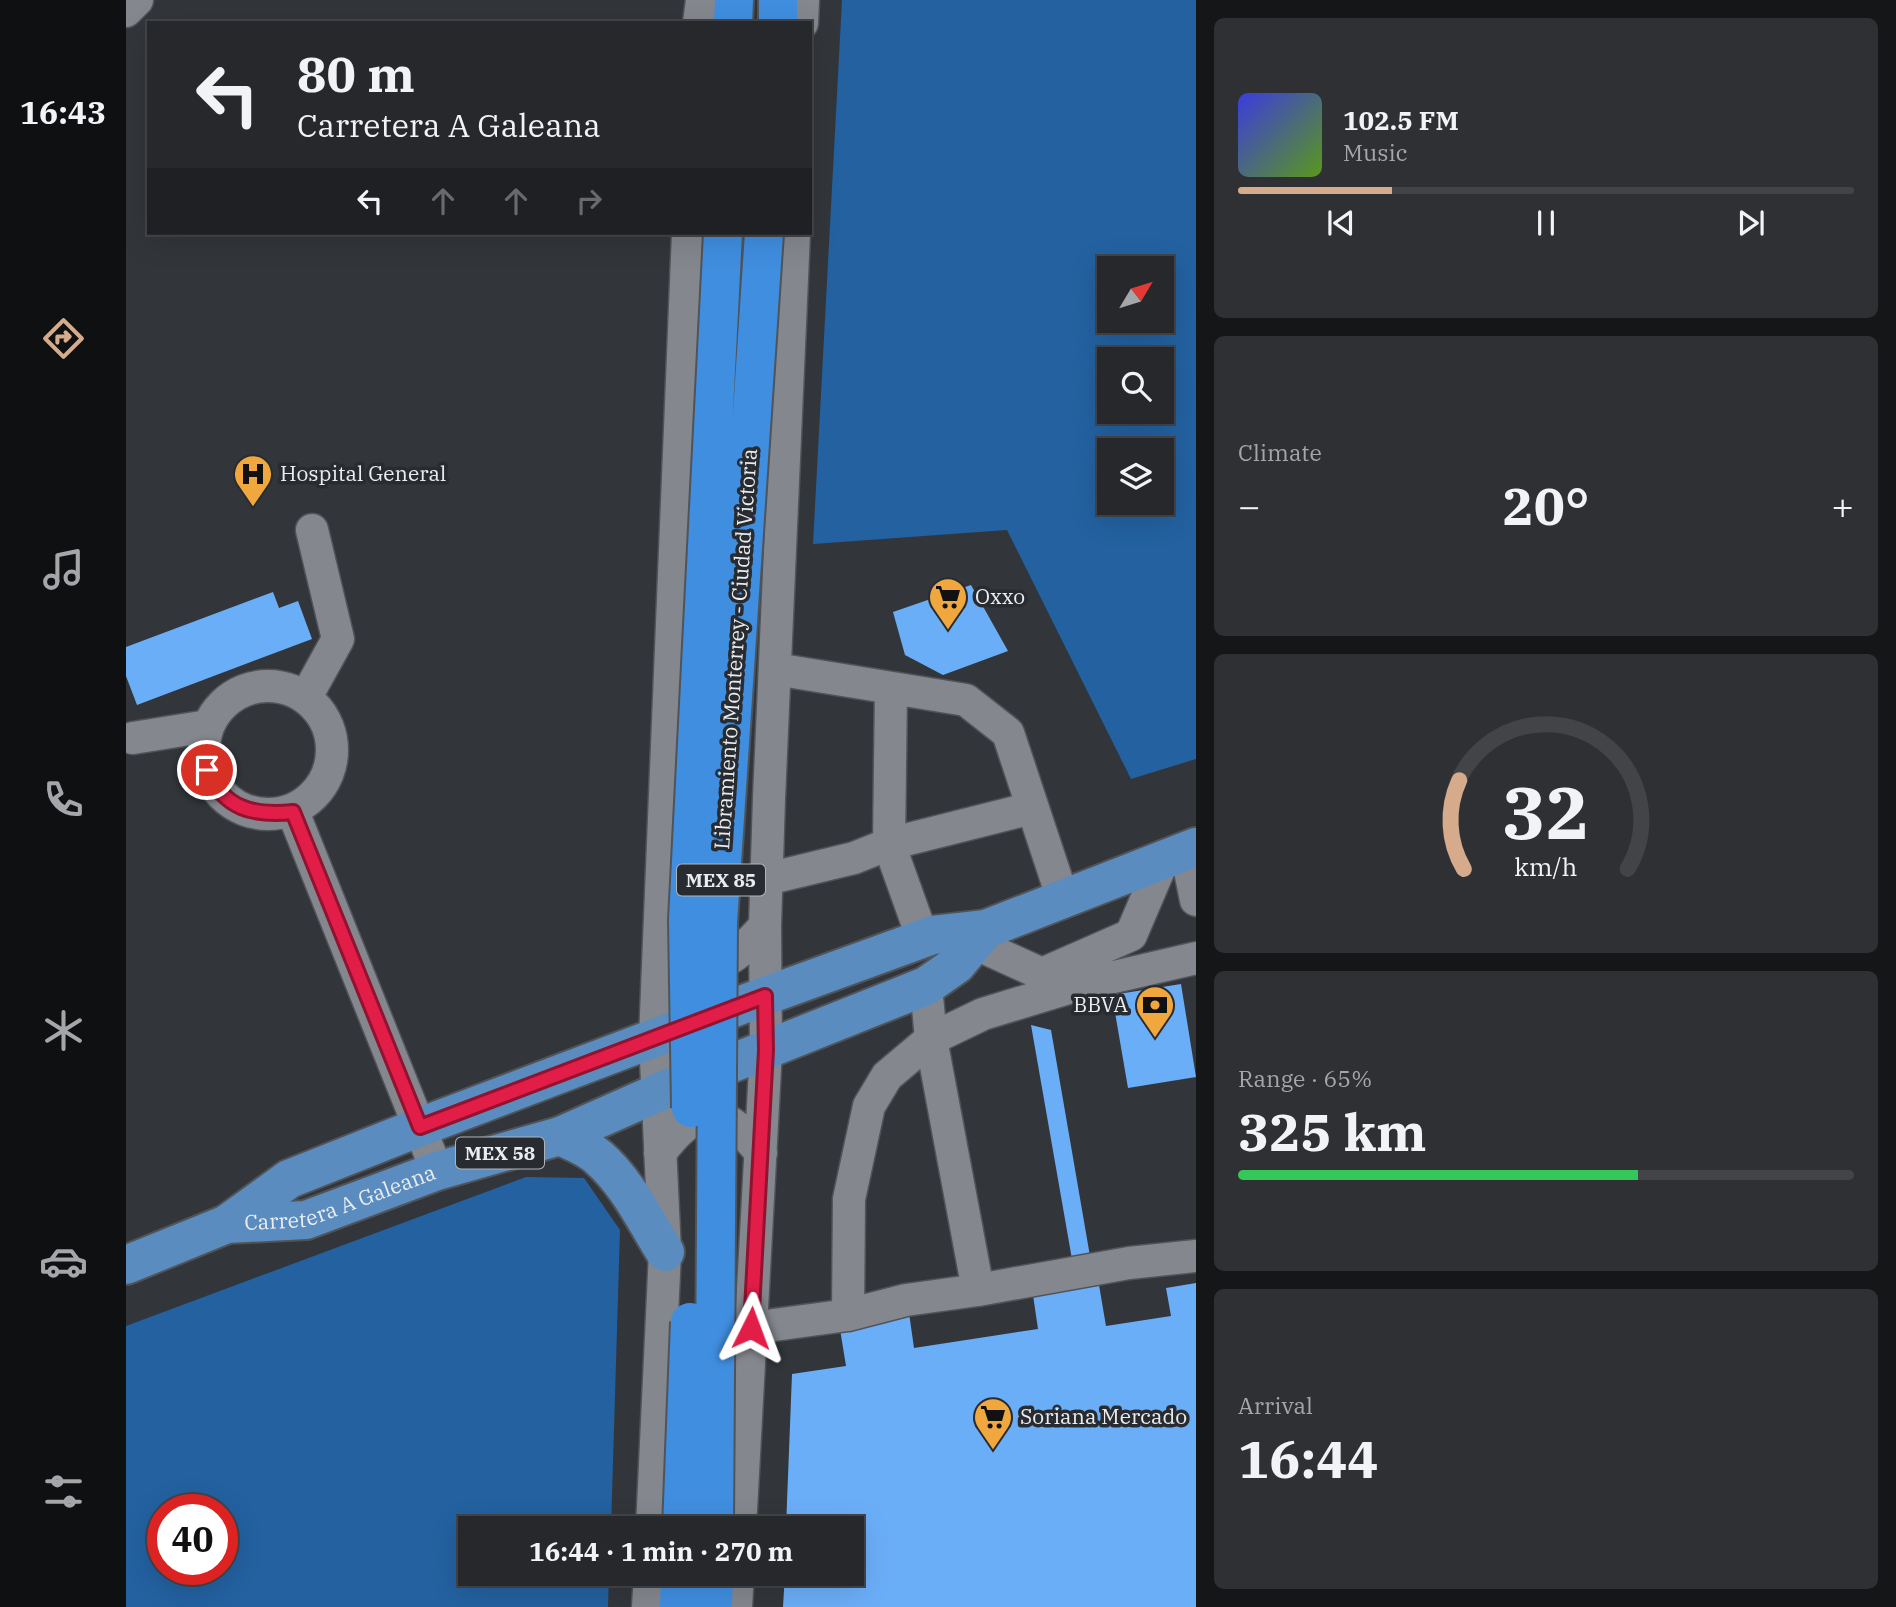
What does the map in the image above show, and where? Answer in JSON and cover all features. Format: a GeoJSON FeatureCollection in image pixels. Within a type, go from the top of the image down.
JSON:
{"type":"FeatureCollection","features":[{"type":"Feature","properties":{"kind":"highway"},"geometry":{"type":"LineString","coordinates":[[733,21],[734,0]]}},
{"type":"Feature","properties":{"kind":"highway"},"geometry":{"type":"LineString","coordinates":[[778,0],[778,21]]}},
{"type":"Feature","properties":{"kind":"highway","name":"Libramiento Monterrey - Ciudad Victoria"},"geometry":{"type":"LineString","coordinates":[[682,1516],[693,1237],[688,920],[723,235]]}},
{"type":"Feature","properties":{"kind":"highway","name":"Libramiento Monterrey - Ciudad Victoria"},"geometry":{"type":"LineString","coordinates":[[714,1516],[718,922],[764,235]]}},
{"type":"Feature","properties":{"kind":"highway"},"geometry":{"type":"LineString","coordinates":[[679,1607],[680,1586]]}},
{"type":"Feature","properties":{"kind":"highway"},"geometry":{"type":"LineString","coordinates":[[713,1607],[714,1586]]}},
{"type":"Feature","properties":{"kind":"main road"},"geometry":{"type":"LineString","coordinates":[[980,936],[1063,899],[1182,853]]}},
{"type":"Feature","properties":{"kind":"main road","name":"Carretera A Galeana"},"geometry":{"type":"LineString","coordinates":[[126,1265],[226,1224],[289,1179],[420,1127],[933,935],[980,936]]}},
{"type":"Feature","properties":{"kind":"main road","name":"Carretera A Galeana"},"geometry":{"type":"LineString","coordinates":[[226,1224],[306,1220],[437,1171],[559,1136],[657,1093],[926,986],[956,965],[980,936]]}},
{"type":"Feature","properties":{"kind":"main road"},"geometry":{"type":"LineString","coordinates":[[559,1136],[583,1146],[599,1158],[621,1182],[665,1252]]}},
{"type":"Feature","properties":{"kind":"street"},"geometry":{"type":"LineString","coordinates":[[126,11],[137,0]]}},
{"type":"Feature","properties":{"kind":"street"},"geometry":{"type":"LineString","coordinates":[[699,21],[702,0]]}},
{"type":"Feature","properties":{"kind":"street"},"geometry":{"type":"LineString","coordinates":[[802,21],[803,0]]}},
{"type":"Feature","properties":{"kind":"street"},"geometry":{"type":"LineString","coordinates":[[653,1516],[665,1252],[655,1039],[688,235]]}},
{"type":"Feature","properties":{"kind":"street"},"geometry":{"type":"LineString","coordinates":[[741,1516],[766,1050],[765,926],[794,235]]}},
{"type":"Feature","properties":{"kind":"street"},"geometry":{"type":"LineString","coordinates":[[306,697],[338,639],[312,530]]}},
{"type":"Feature","properties":{"kind":"street"},"geometry":{"type":"LineString","coordinates":[[775,669],[966,700],[1008,733],[1063,899]]}},
{"type":"Feature","properties":{"kind":"street"},"geometry":{"type":"LineString","coordinates":[[264,685],[286,687],[306,697],[322,714],[333,744],[331,766],[324,782],[310,800],[293,812],[269,815],[247,811],[226,798],[212,781],[203,748],[208,726],[220,706],[237,693],[264,685]]}},
{"type":"Feature","properties":{"kind":"street"},"geometry":{"type":"LineString","coordinates":[[891,688],[889,844],[923,939]]}},
{"type":"Feature","properties":{"kind":"street"},"geometry":{"type":"LineString","coordinates":[[133,738],[208,726]]}},
{"type":"Feature","properties":{"kind":"street"},"geometry":{"type":"LineString","coordinates":[[767,879],[854,858],[889,844],[1032,808]]}},
{"type":"Feature","properties":{"kind":"street"},"geometry":{"type":"LineString","coordinates":[[293,812],[437,1171]]}},
{"type":"Feature","properties":{"kind":"street"},"geometry":{"type":"LineString","coordinates":[[1182,853],[1196,900]]}},
{"type":"Feature","properties":{"kind":"street"},"geometry":{"type":"LineString","coordinates":[[980,936],[1042,974],[1131,935],[1182,853]]}},
{"type":"Feature","properties":{"kind":"street"},"geometry":{"type":"LineString","coordinates":[[659,911],[670,939],[684,954],[706,964],[727,961],[765,926]]}},
{"type":"Feature","properties":{"kind":"street"},"geometry":{"type":"LineString","coordinates":[[848,1315],[849,1199],[869,1106],[887,1076],[931,1039],[983,1014],[1061,990],[1196,958]]}},
{"type":"Feature","properties":{"kind":"street"},"geometry":{"type":"LineString","coordinates":[[926,986],[931,1039],[978,1290]]}},
{"type":"Feature","properties":{"kind":"street"},"geometry":{"type":"LineString","coordinates":[[660,1153],[676,1132],[694,1119],[713,1116],[728,1119],[743,1131],[761,1153]]}},
{"type":"Feature","properties":{"kind":"street"},"geometry":{"type":"LineString","coordinates":[[751,1328],[848,1315],[906,1300],[1129,1263],[1196,1256]]}},
{"type":"Feature","properties":{"kind":"street"},"geometry":{"type":"LineString","coordinates":[[648,1607],[649,1586]]}},
{"type":"Feature","properties":{"kind":"street"},"geometry":{"type":"LineString","coordinates":[[736,1607],[737,1586]]}},
{"type":"Feature","properties":{"kind":"shaded area"},"geometry":{"type":"Polygon","coordinates":[[[842,0],[1196,0],[1196,759],[1131,779],[1007,530],[813,544],[842,0]]]}},
{"type":"Feature","properties":{"kind":"shaded area"},"geometry":{"type":"Polygon","coordinates":[[[526,1177],[584,1178],[620,1230],[611,1516],[458,1516],[458,1586],[609,1586],[608,1607],[126,1607],[126,1326],[526,1177]]]}},
{"type":"Feature","properties":{"kind":"building","name":"Oxxo"},"geometry":{"type":"Polygon","coordinates":[[[971,585],[1008,651],[943,675],[905,655],[893,612],[971,585]]]}},
{"type":"Feature","properties":{"kind":"building"},"geometry":{"type":"Polygon","coordinates":[[[273,592],[279,608],[298,601],[312,639],[137,705],[126,676],[126,647],[273,592]]]}},
{"type":"Feature","properties":{"kind":"building"},"geometry":{"type":"Polygon","coordinates":[[[1181,984],[1196,1077],[1128,1088],[1112,995],[1181,984]]]}},
{"type":"Feature","properties":{"kind":"building"},"geometry":{"type":"Polygon","coordinates":[[[1031,1025],[1051,1030],[1091,1262],[1073,1265],[1031,1025]]]}},
{"type":"Feature","properties":{"kind":"building","name":"Soriana Mercado"},"geometry":{"type":"Polygon","coordinates":[[[1196,1283],[1196,1607],[783,1607],[784,1586],[864,1586],[864,1516],[786,1516],[792,1374],[846,1366],[839,1323],[909,1313],[914,1348],[1038,1329],[1033,1295],[1099,1285],[1106,1326],[1171,1316],[1166,1288],[1196,1283]]]}},
{"type":"Feature","properties":{"kind":"place","name":"Hospital General"},"geometry":{"type":"Point","coordinates":[253,508]}},
{"type":"Feature","properties":{"kind":"place","name":"Oxxo"},"geometry":{"type":"Point","coordinates":[948,631]}},
{"type":"Feature","properties":{"kind":"place","name":"BBVA"},"geometry":{"type":"Point","coordinates":[1155,1039]}},
{"type":"Feature","properties":{"kind":"place","name":"Soriana Mercado"},"geometry":{"type":"Point","coordinates":[993,1451]}},
{"type":"Feature","properties":{"kind":"route"},"geometry":{"type":"LineString","coordinates":[[207,770],[226,798],[247,811],[269,815],[293,812],[420,1127],[765,996],[766,1050],[751,1328]]}}]}
